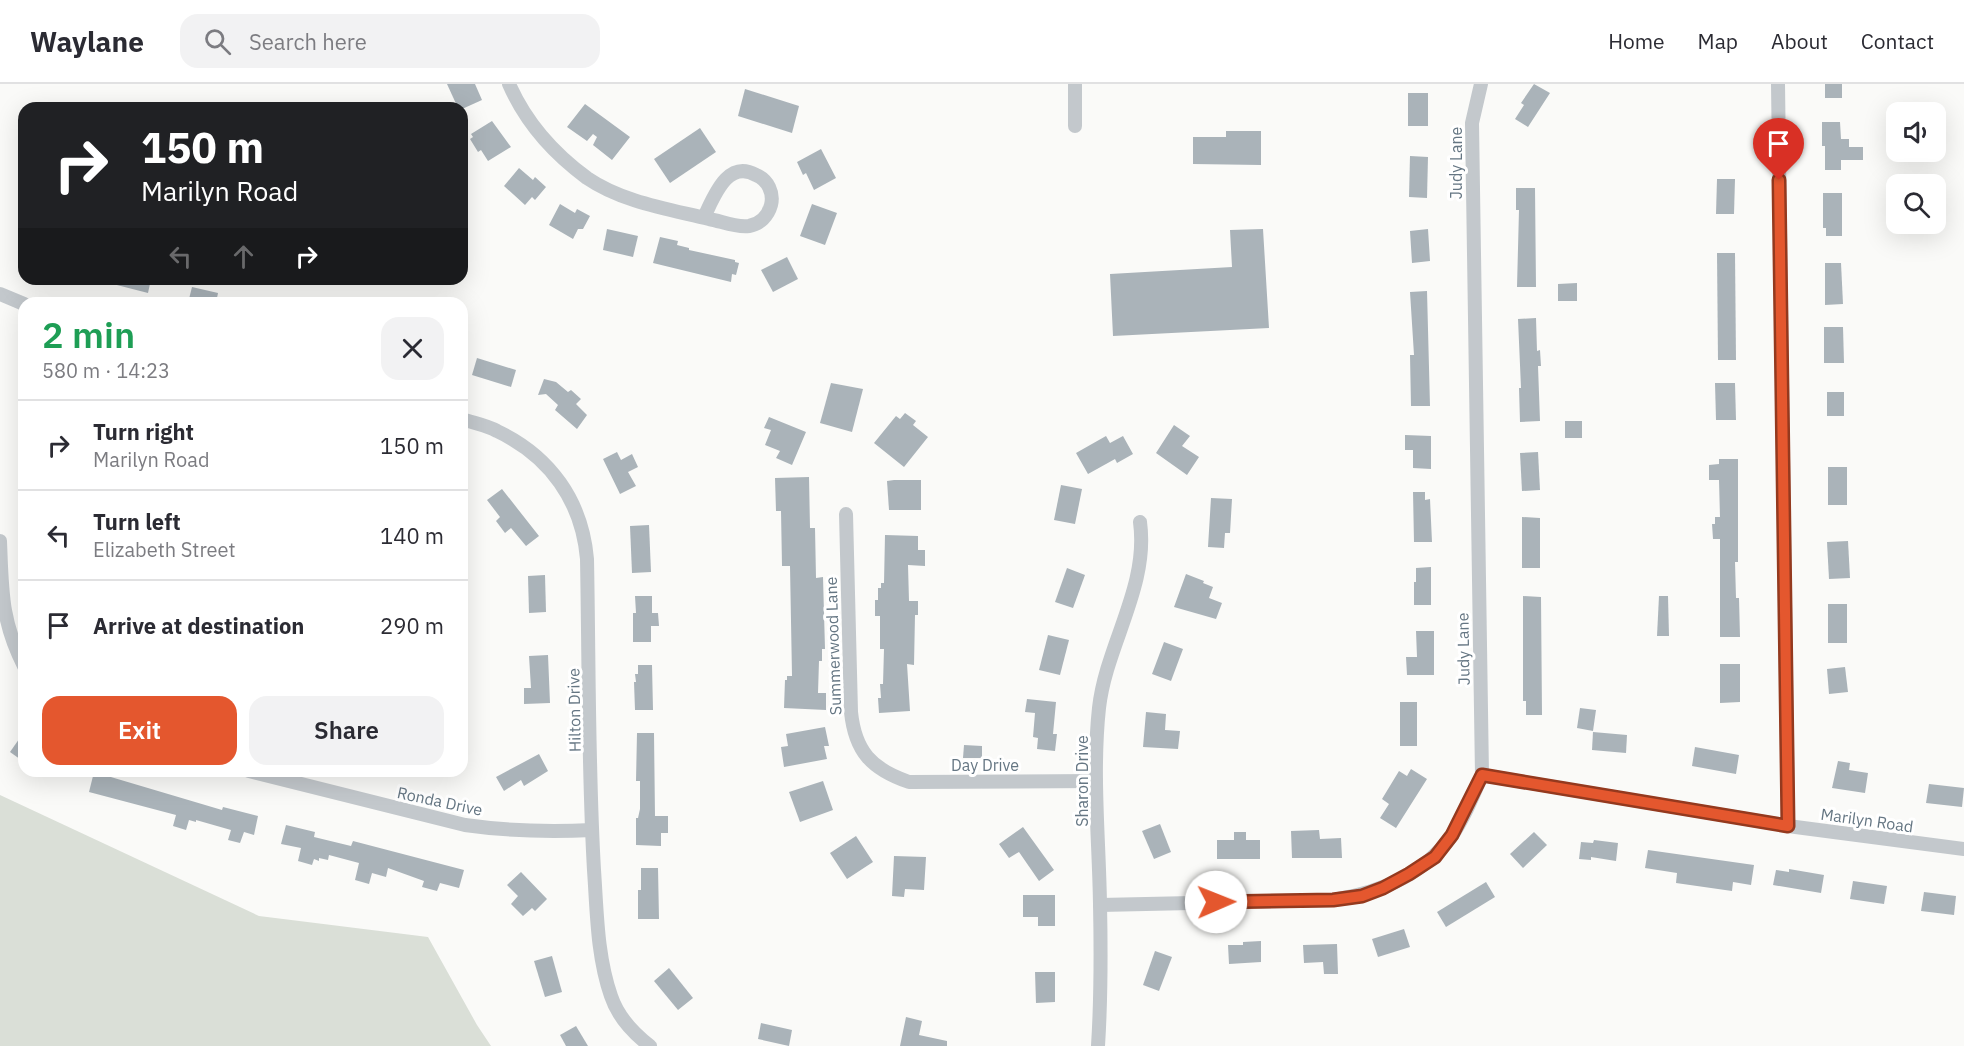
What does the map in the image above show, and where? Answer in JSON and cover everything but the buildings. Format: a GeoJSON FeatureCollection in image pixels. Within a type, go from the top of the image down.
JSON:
{"type":"FeatureCollection","features":[{"type":"Feature","properties":{"kind":"street"},"geometry":{"type":"LineString","coordinates":[[509,84],[538,135],[562,159],[590,180],[632,198],[704,218],[742,227],[751,226],[766,216],[772,199],[770,190],[759,176],[751,172],[733,173],[725,178],[704,218]]}},
{"type":"Feature","properties":{"kind":"street"},"geometry":{"type":"LineString","coordinates":[[1075,84],[1076,126]]}},
{"type":"Feature","properties":{"kind":"street","name":"Judy Lane"},"geometry":{"type":"LineString","coordinates":[[1100,905],[1333,900],[1362,896],[1383,888],[1435,857],[1452,835],[1482,775],[1472,123],[1481,84]]}},
{"type":"Feature","properties":{"kind":"street"},"geometry":{"type":"LineString","coordinates":[[1778,84],[1788,826]]}},
{"type":"Feature","properties":{"kind":"street"},"geometry":{"type":"LineString","coordinates":[[0,294],[18,302]]}},
{"type":"Feature","properties":{"kind":"street","name":"Hilton Drive"},"geometry":{"type":"LineString","coordinates":[[468,421],[495,429],[519,442],[539,457],[558,478],[572,500],[585,539],[592,830],[598,934],[603,969],[612,998],[623,1020],[650,1046]]}},
{"type":"Feature","properties":{"kind":"street","name":"Summerwood Lane"},"geometry":{"type":"LineString","coordinates":[[846,514],[853,730],[858,745],[878,768]]}},
{"type":"Feature","properties":{"kind":"street","name":"Sharon Drive"},"geometry":{"type":"LineString","coordinates":[[1098,1046],[1100,905],[1096,781],[1099,708],[1104,682],[1140,566],[1143,542],[1140,522]]}},
{"type":"Feature","properties":{"kind":"street"},"geometry":{"type":"LineString","coordinates":[[0,541],[4,612],[12,642],[18,654]]}},
{"type":"Feature","properties":{"kind":"street","name":"Day Drive"},"geometry":{"type":"LineString","coordinates":[[878,768],[890,776],[909,782],[1096,781]]}},
{"type":"Feature","properties":{"kind":"street","name":"Marilyn Road"},"geometry":{"type":"LineString","coordinates":[[1482,775],[1788,826],[1964,849]]}},
{"type":"Feature","properties":{"kind":"street","name":"Ronda Drive"},"geometry":{"type":"LineString","coordinates":[[273,777],[465,825],[542,832],[592,830]]}},
{"type":"Feature","properties":{"kind":"shaded area"},"geometry":{"type":"Polygon","coordinates":[[[0,795],[259,916],[428,937],[491,1046],[0,1046],[0,795]]]}},
{"type":"Feature","properties":{"kind":"route"},"geometry":{"type":"LineString","coordinates":[[1216,902],[1333,900],[1362,896],[1383,888],[1435,857],[1452,835],[1482,775],[1788,826],[1779,180]]}}]}
